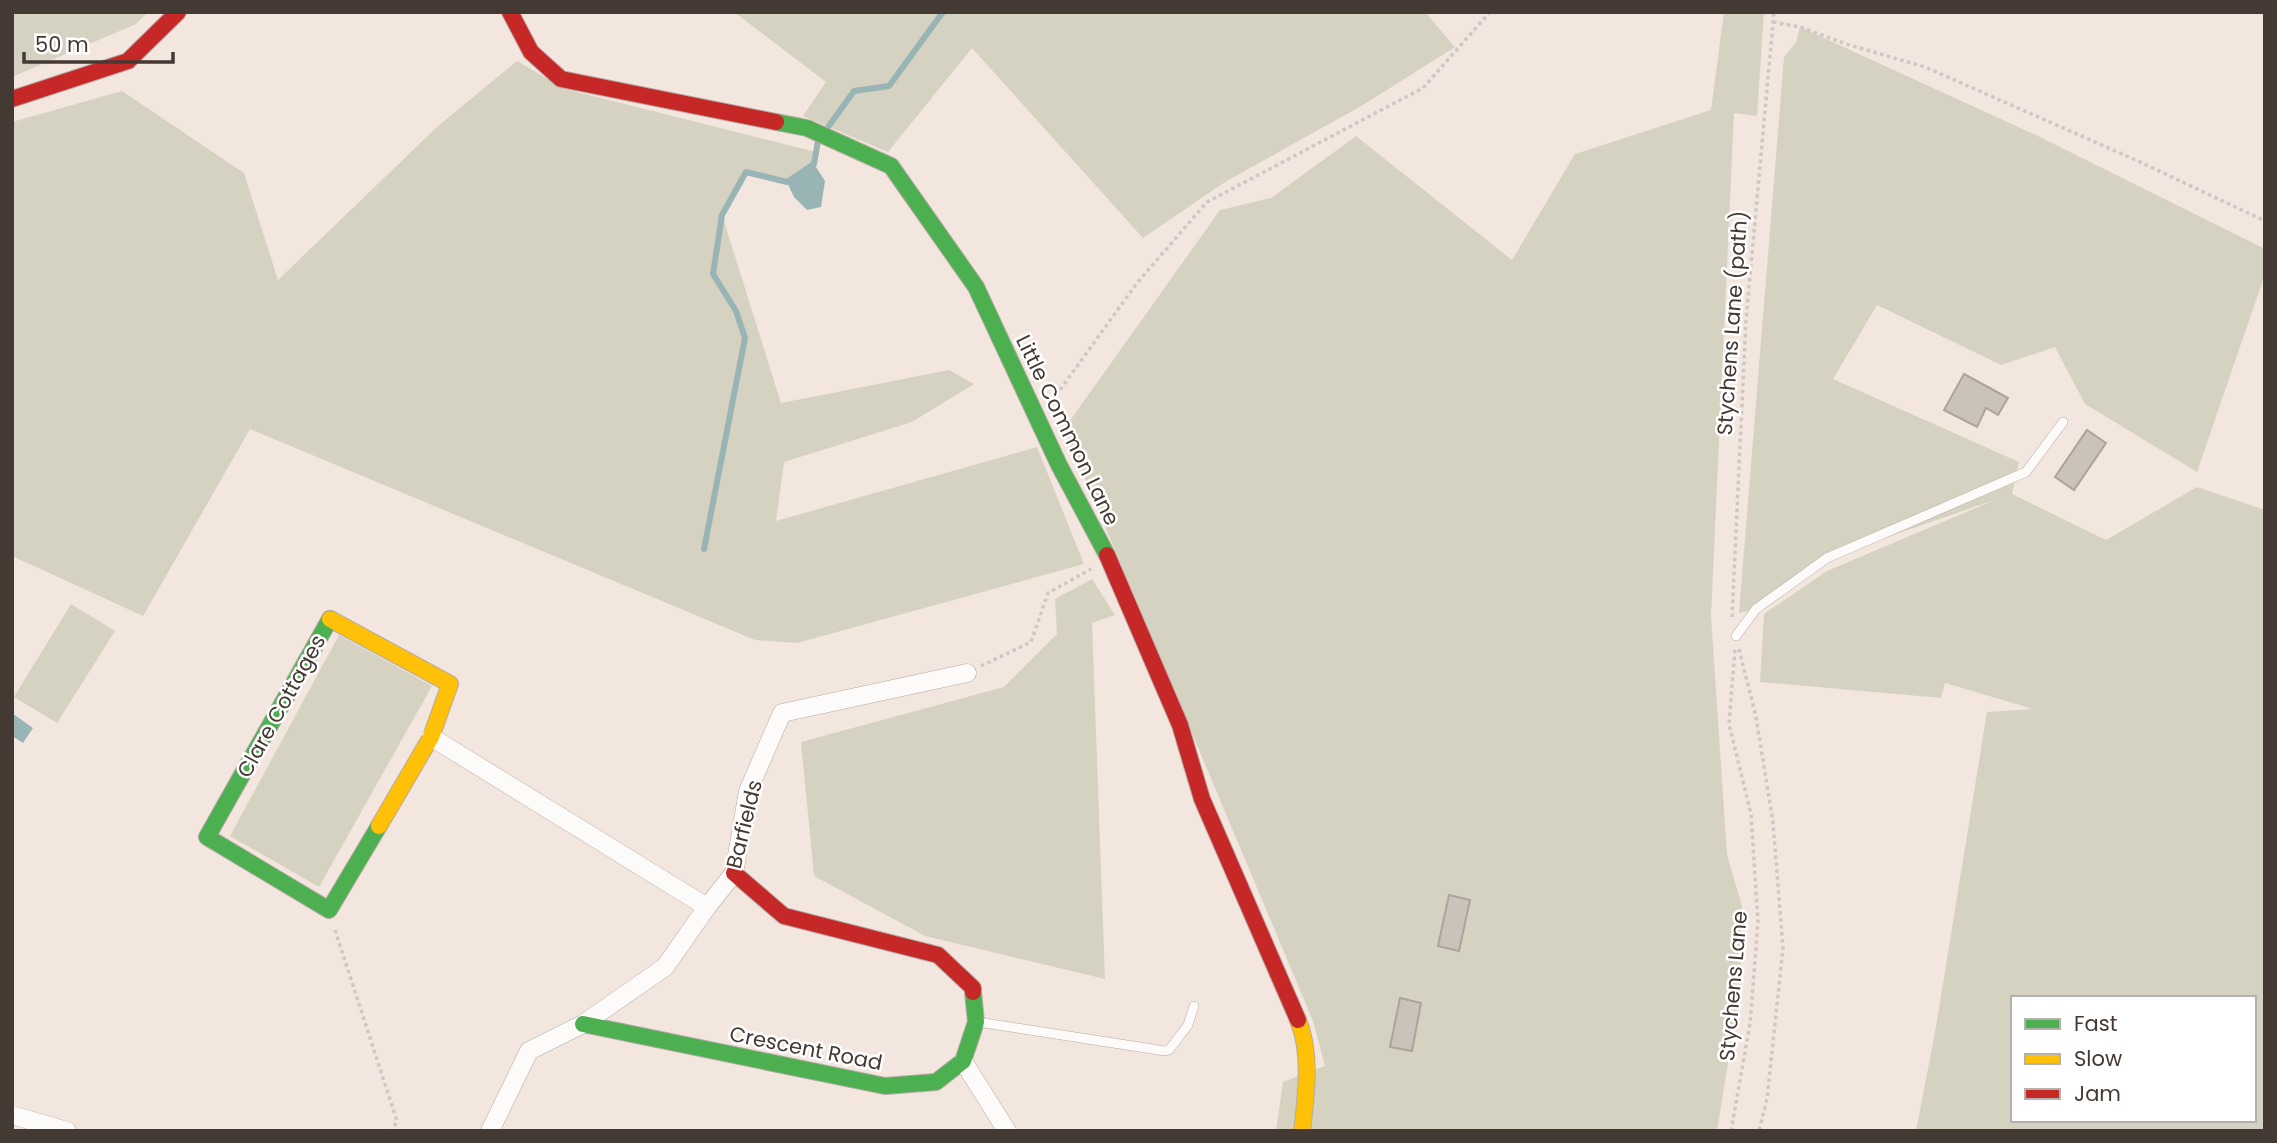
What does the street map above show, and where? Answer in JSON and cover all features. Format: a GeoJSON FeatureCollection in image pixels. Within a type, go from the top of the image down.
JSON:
{"type":"FeatureCollection","features":[{"type":"Feature","properties":{"kind":"street"},"geometry":{"type":"LineString","coordinates":[[12,99],[128,61],[178,12]]}},
{"type":"Feature","properties":{"kind":"street","name":"Little Common Lane"},"geometry":{"type":"LineString","coordinates":[[510,12],[531,52],[561,79],[807,128],[891,166],[976,287],[1038,420],[1110,562],[1180,726],[1202,799],[1306,1037],[1306,1106],[1302,1131]]}},
{"type":"Feature","properties":{"kind":"street","name":"Clare Cottages"},"geometry":{"type":"LineString","coordinates":[[330,619],[450,684],[431,737],[329,910],[207,837],[330,619]]}},
{"type":"Feature","properties":{"kind":"street","name":"Barfields"},"geometry":{"type":"LineString","coordinates":[[490,1131],[529,1051],[583,1024],[666,967],[734,873],[748,791],[782,713],[967,673]]}},
{"type":"Feature","properties":{"kind":"street"},"geometry":{"type":"LineString","coordinates":[[431,737],[707,907]]}},
{"type":"Feature","properties":{"kind":"street"},"geometry":{"type":"LineString","coordinates":[[734,873],[784,916],[938,956],[973,988],[976,1022],[963,1061],[1007,1131]]}},
{"type":"Feature","properties":{"kind":"street","name":"Crescent Road"},"geometry":{"type":"LineString","coordinates":[[583,1024],[885,1086],[936,1082],[963,1061]]}},
{"type":"Feature","properties":{"kind":"street"},"geometry":{"type":"LineString","coordinates":[[12,1115],[67,1131]]}},
{"type":"Feature","properties":{"kind":"lane"},"geometry":{"type":"LineString","coordinates":[[1736,636],[1756,609],[1826,558],[2026,471],[2063,422]]}},
{"type":"Feature","properties":{"kind":"lane"},"geometry":{"type":"LineString","coordinates":[[976,1022],[1165,1051],[1169,1050],[1188,1025],[1194,1006]]}},
{"type":"Feature","properties":{"kind":"path"},"geometry":{"type":"LineString","coordinates":[[1038,420],[1137,283],[1207,202],[1423,88],[1490,12]]}},
{"type":"Feature","properties":{"kind":"path","name":"Stychens Lane (path)"},"geometry":{"type":"LineString","coordinates":[[1736,636],[1731,617],[1746,320],[1774,12]]}},
{"type":"Feature","properties":{"kind":"path"},"geometry":{"type":"LineString","coordinates":[[1773,22],[1800,27],[1846,44],[1925,67],[2138,161],[2265,221]]}},
{"type":"Feature","properties":{"kind":"path"},"geometry":{"type":"LineString","coordinates":[[967,673],[1031,642],[1048,593],[1087,570],[1110,562]]}},
{"type":"Feature","properties":{"kind":"path"},"geometry":{"type":"LineString","coordinates":[[1736,636],[1756,717],[1773,822],[1783,948],[1767,1099],[1759,1131]]}},
{"type":"Feature","properties":{"kind":"path","name":"Stychens Lane"},"geometry":{"type":"LineString","coordinates":[[1731,1131],[1750,1024],[1758,922],[1751,814],[1730,724],[1736,636]]}},
{"type":"Feature","properties":{"kind":"path"},"geometry":{"type":"LineString","coordinates":[[329,910],[397,1121],[392,1131]]}},
{"type":"Feature","properties":{"kind":"shaded area"},"geometry":{"type":"Polygon","coordinates":[[[12,12],[148,12],[136,24],[12,77],[12,12]]]}},
{"type":"Feature","properties":{"kind":"shaded area"},"geometry":{"type":"Polygon","coordinates":[[[734,12],[1425,12],[1455,47],[1363,105],[1225,182],[1143,238],[972,48],[888,152],[803,116],[826,82],[734,12]]]}},
{"type":"Feature","properties":{"kind":"shaded area"},"geometry":{"type":"Polygon","coordinates":[[[1724,12],[1764,12],[1757,116],[1734,113],[1711,616],[1727,855],[1742,906],[1740,989],[1717,1131],[1276,1131],[1283,1082],[1325,1066],[1313,1021],[1064,429],[1220,210],[1271,198],[1356,136],[1512,260],[1575,154],[1711,110],[1724,12]],[[1449,895],[1438,945],[1459,951],[1469,900],[1449,895]]]}},
{"type":"Feature","properties":{"kind":"shaded area"},"geometry":{"type":"Polygon","coordinates":[[[1800,27],[2038,136],[2265,249],[2265,274],[2197,472],[2085,404],[2055,347],[2001,365],[1877,305],[1833,379],[2019,462],[2012,494],[2106,540],[2197,487],[2265,510],[2265,1131],[1916,1131],[1936,1027],[1987,712],[2033,709],[1945,683],[1941,698],[1760,682],[1764,614],[1827,571],[1997,499],[1827,558],[1756,609],[1739,613],[1784,57],[1796,42],[1800,27]]]}},
{"type":"Feature","properties":{"kind":"shaded area"},"geometry":{"type":"Polygon","coordinates":[[[517,61],[565,89],[816,152],[814,164],[787,182],[746,172],[722,215],[781,403],[949,370],[974,384],[912,422],[784,462],[776,521],[1037,447],[1084,564],[797,643],[755,640],[250,429],[143,616],[12,556],[12,122],[122,91],[244,173],[278,280],[438,126],[517,61]]]}},
{"type":"Feature","properties":{"kind":"shaded area"},"geometry":{"type":"Polygon","coordinates":[[[1092,579],[1115,615],[1092,623],[1105,979],[925,936],[814,876],[801,742],[1004,687],[1057,634],[1055,599],[1092,579]]]}},
{"type":"Feature","properties":{"kind":"shaded area"},"geometry":{"type":"Polygon","coordinates":[[[71,604],[115,631],[57,723],[14,697],[71,604]]]}},
{"type":"Feature","properties":{"kind":"shaded area"},"geometry":{"type":"Polygon","coordinates":[[[339,635],[432,686],[319,887],[230,836],[339,635]]]}},
{"type":"Feature","properties":{"kind":"water"},"geometry":{"type":"Polygon","coordinates":[[[814,164],[825,181],[821,207],[807,210],[794,197],[787,182],[814,164]]]}},
{"type":"Feature","properties":{"kind":"water"},"geometry":{"type":"Polygon","coordinates":[[[12,713],[33,728],[23,743],[12,736],[12,713]]]}},
{"type":"Feature","properties":{"kind":"building"},"geometry":{"type":"Polygon","coordinates":[[[1964,374],[2008,398],[1998,415],[1986,408],[1977,427],[1944,410],[1964,374]]]}},
{"type":"Feature","properties":{"kind":"building"},"geometry":{"type":"Polygon","coordinates":[[[2087,430],[2106,443],[2074,490],[2055,477],[2087,430]]]}},
{"type":"Feature","properties":{"kind":"building"},"geometry":{"type":"Polygon","coordinates":[[[1449,895],[1470,900],[1459,951],[1438,946],[1449,895]]]}},
{"type":"Feature","properties":{"kind":"building"},"geometry":{"type":"Polygon","coordinates":[[[1400,998],[1421,1003],[1412,1051],[1390,1047],[1400,998]]]}},
{"type":"Feature","properties":{"kind":"waterway"},"geometry":{"type":"LineString","coordinates":[[826,130],[854,91],[889,86],[943,12]]}},
{"type":"Feature","properties":{"kind":"waterway"},"geometry":{"type":"LineString","coordinates":[[704,549],[745,338],[736,311],[713,274],[722,215],[746,172],[787,182],[814,164],[818,141]]}},
{"type":"Feature","properties":{"kind":"traffic: fast"},"geometry":{"type":"LineString","coordinates":[[776,122],[807,128],[891,166],[976,287],[1059,465],[1107,555]]}},
{"type":"Feature","properties":{"kind":"traffic: fast"},"geometry":{"type":"LineString","coordinates":[[330,619],[207,837],[329,910],[379,826]]}},
{"type":"Feature","properties":{"kind":"traffic: fast"},"geometry":{"type":"LineString","coordinates":[[583,1024],[885,1086],[936,1082],[963,1061],[976,1022],[973,992]]}},
{"type":"Feature","properties":{"kind":"traffic: slow"},"geometry":{"type":"LineString","coordinates":[[330,619],[450,684],[431,737],[379,826]]}},
{"type":"Feature","properties":{"kind":"traffic: slow"},"geometry":{"type":"LineString","coordinates":[[1298,1020],[1306,1060],[1302,1131]]}},
{"type":"Feature","properties":{"kind":"traffic: jam"},"geometry":{"type":"LineString","coordinates":[[12,99],[128,61],[178,12]]}},
{"type":"Feature","properties":{"kind":"traffic: jam"},"geometry":{"type":"LineString","coordinates":[[510,12],[531,52],[561,79],[776,122]]}},
{"type":"Feature","properties":{"kind":"traffic: jam"},"geometry":{"type":"LineString","coordinates":[[1107,555],[1180,725],[1202,799],[1298,1020]]}},
{"type":"Feature","properties":{"kind":"traffic: jam"},"geometry":{"type":"LineString","coordinates":[[734,873],[784,916],[938,955],[973,988],[973,992]]}}]}
